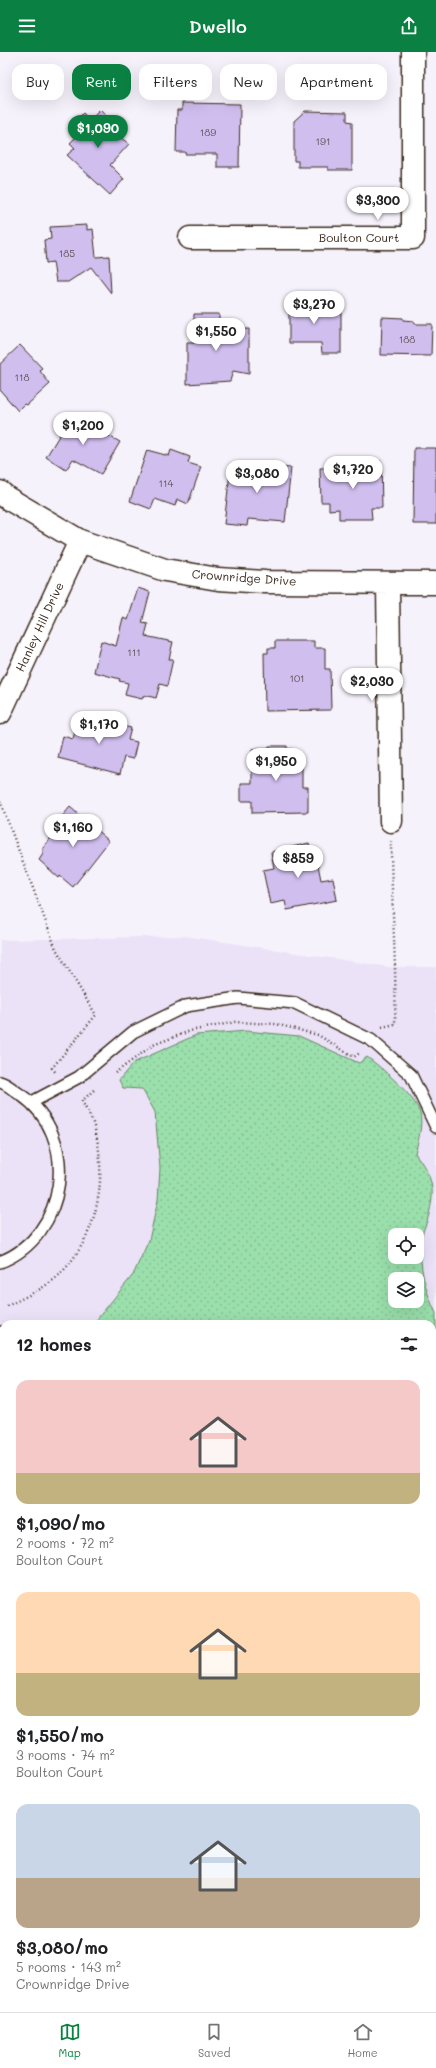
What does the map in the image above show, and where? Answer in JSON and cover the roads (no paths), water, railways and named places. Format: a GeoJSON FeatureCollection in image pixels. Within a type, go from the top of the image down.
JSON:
{"type":"FeatureCollection","features":[{"type":"Feature","properties":{"kind":"street","name":"Boulton Court"},"geometry":{"type":"LineString","coordinates":[[190,238],[413,238],[413,52]]}},
{"type":"Feature","properties":{"kind":"street","name":"Crownridge Drive"},"geometry":{"type":"LineString","coordinates":[[0,492],[7,498],[80,541],[165,570],[218,579],[265,582],[388,584],[436,583]]}},
{"type":"Feature","properties":{"kind":"street","name":"Hanley Hill Drive"},"geometry":{"type":"LineString","coordinates":[[0,713],[80,541]]}},
{"type":"Feature","properties":{"kind":"street"},"geometry":{"type":"LineString","coordinates":[[388,584],[391,821]]}},
{"type":"Feature","properties":{"kind":"lane"},"geometry":{"type":"LineString","coordinates":[[32,1102],[79,1077],[140,1029],[186,1006],[238,998],[296,1002],[371,1040],[410,1075],[436,1127]]}},
{"type":"Feature","properties":{"kind":"lane"},"geometry":{"type":"LineString","coordinates":[[0,1082],[32,1102],[49,1127],[59,1156],[60,1186],[51,1214],[34,1239],[10,1258],[0,1262]]}}]}
